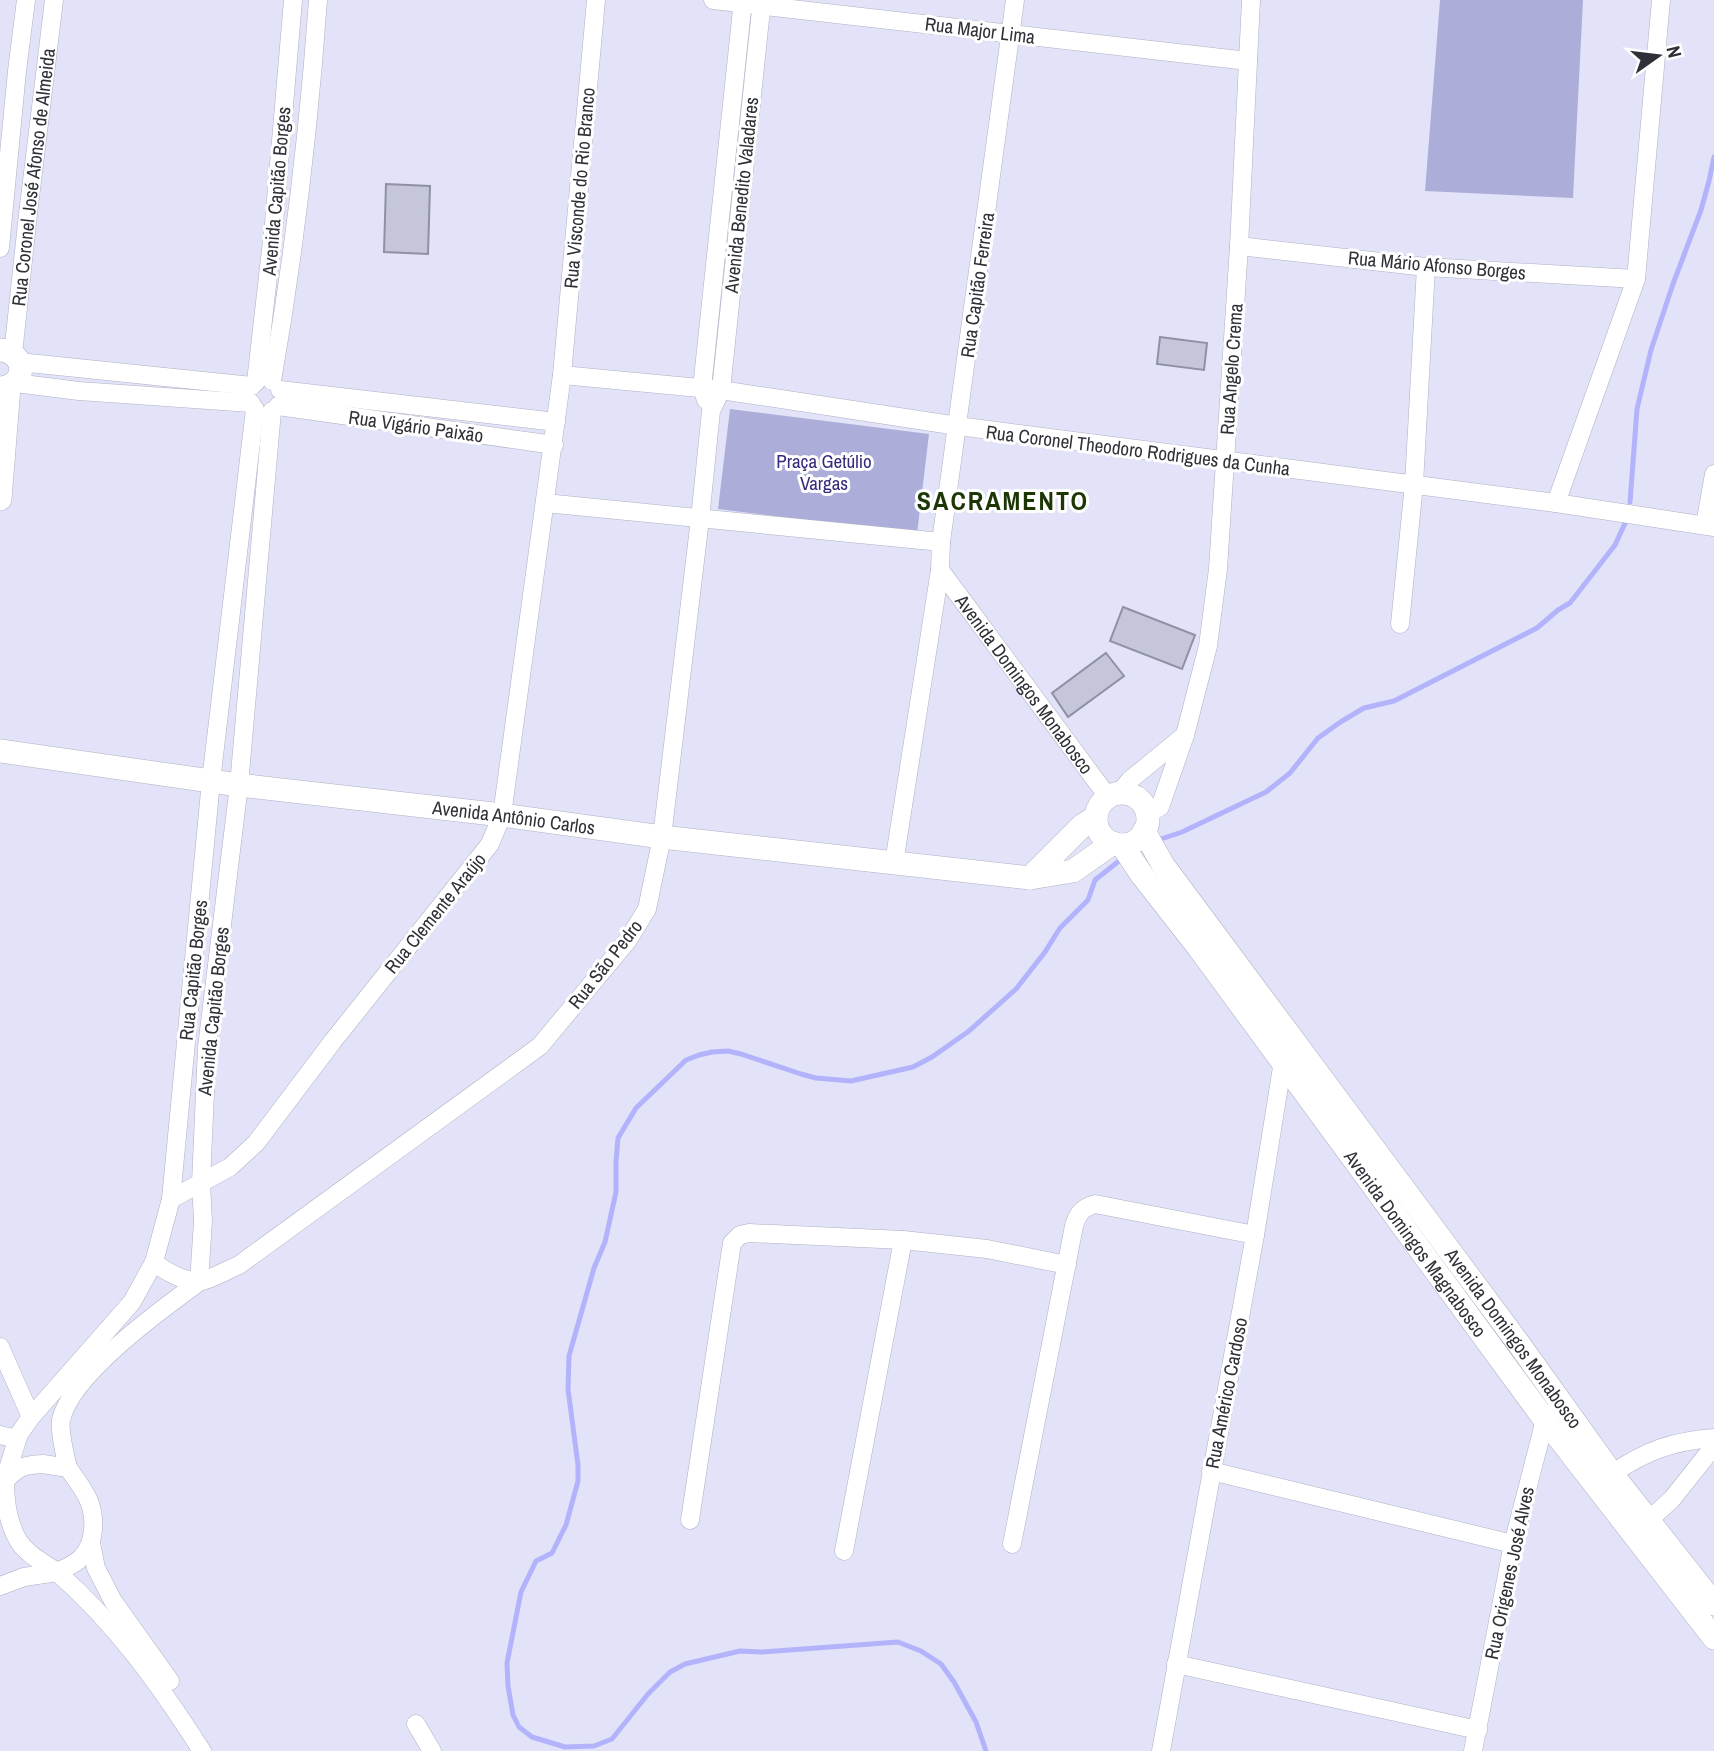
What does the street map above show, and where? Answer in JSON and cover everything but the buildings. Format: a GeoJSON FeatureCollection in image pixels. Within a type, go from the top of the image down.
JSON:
{"type":"FeatureCollection","features":[{"type":"Feature","properties":{"kind":"main road","name":"Rua Coronel José Afonso de Almeida"},"geometry":{"type":"LineString","coordinates":[[0,499],[10,371]]}},
{"type":"Feature","properties":{"kind":"main road","name":"Avenida Antônio Carlos"},"geometry":{"type":"LineString","coordinates":[[0,751],[239,785],[502,815],[662,837],[1030,878],[1073,871],[1117,844]]}},
{"type":"Feature","properties":{"kind":"main road"},"geometry":{"type":"LineString","coordinates":[[1113,795],[1134,796],[1140,801],[1146,823],[1135,841],[1117,844],[1105,839],[1100,833],[1096,817],[1102,802],[1113,795]]}},
{"type":"Feature","properties":{"kind":"main road"},"geometry":{"type":"LineString","coordinates":[[1030,878],[1083,825],[1096,817]]}},
{"type":"Feature","properties":{"kind":"main road","name":"Avenida Domingos Monabosco"},"geometry":{"type":"LineString","coordinates":[[1146,823],[1163,865],[1520,1344],[1612,1475],[1714,1604]]}},
{"type":"Feature","properties":{"kind":"main road","name":"Avenida Domingos Magnabosco"},"geometry":{"type":"LineString","coordinates":[[1117,844],[1199,948],[1545,1420],[1714,1638]]}},
{"type":"Feature","properties":{"kind":"street","name":"Rua Coronel José Afonso de Almeida"},"geometry":{"type":"LineString","coordinates":[[0,248],[26,0]]}},
{"type":"Feature","properties":{"kind":"street","name":"Rua Coronel José Afonso de Almeida"},"geometry":{"type":"LineString","coordinates":[[10,371],[54,0]]}},
{"type":"Feature","properties":{"kind":"street","name":"Avenida Capitão Borges"},"geometry":{"type":"LineString","coordinates":[[199,1282],[203,1221],[201,1183],[206,1047],[239,785],[274,223],[293,0]]}},
{"type":"Feature","properties":{"kind":"street","name":"Avenida Capitão Borges"},"geometry":{"type":"LineString","coordinates":[[265,396],[285,305],[312,79],[318,0]]}},
{"type":"Feature","properties":{"kind":"street","name":"Rua Visconde do Rio Branco"},"geometry":{"type":"LineString","coordinates":[[562,375],[596,0]]}},
{"type":"Feature","properties":{"kind":"street","name":"Rua Major Lima"},"geometry":{"type":"LineString","coordinates":[[713,0],[752,2],[1248,61]]}},
{"type":"Feature","properties":{"kind":"street","name":"Rua Capitão Ferreira"},"geometry":{"type":"LineString","coordinates":[[894,863],[940,570],[941,542],[1015,0]]}},
{"type":"Feature","properties":{"kind":"street","name":"Rua Angelo Crema"},"geometry":{"type":"LineString","coordinates":[[1146,823],[1160,807],[1185,735],[1208,646],[1218,569],[1239,246],[1251,0]]}},
{"type":"Feature","properties":{"kind":"street"},"geometry":{"type":"LineString","coordinates":[[1556,503],[1636,279],[1661,0]]}},
{"type":"Feature","properties":{"kind":"street","name":"Avenida Benedito Valadares"},"geometry":{"type":"LineString","coordinates":[[702,388],[752,2]]}},
{"type":"Feature","properties":{"kind":"street","name":"Avenida Benedito Valadares"},"geometry":{"type":"LineString","coordinates":[[721,390],[752,2]]}},
{"type":"Feature","properties":{"kind":"street"},"geometry":{"type":"LineString","coordinates":[[17,71],[45,75]]}},
{"type":"Feature","properties":{"kind":"street"},"geometry":{"type":"LineString","coordinates":[[3,210],[28,214]]}},
{"type":"Feature","properties":{"kind":"street","name":"Rua Mário Afonso Borges"},"geometry":{"type":"LineString","coordinates":[[1239,246],[1426,267],[1636,279]]}},
{"type":"Feature","properties":{"kind":"street"},"geometry":{"type":"LineString","coordinates":[[1400,624],[1414,484],[1426,267]]}},
{"type":"Feature","properties":{"kind":"street","name":"Rua Vigário Paixão"},"geometry":{"type":"LineString","coordinates":[[10,371],[79,391],[265,396],[556,422]]}},
{"type":"Feature","properties":{"kind":"street","name":"Rua Coronel Theodoro Rodrigues da Cunha"},"geometry":{"type":"LineString","coordinates":[[562,375],[721,390],[958,426],[1414,484],[1709,526]]}},
{"type":"Feature","properties":{"kind":"street","name":"Rua Clemente Araújo"},"geometry":{"type":"LineString","coordinates":[[171,1199],[230,1167],[256,1143],[333,1041],[490,844],[502,815],[562,375]]}},
{"type":"Feature","properties":{"kind":"street","name":"Rua São Pedro"},"geometry":{"type":"LineString","coordinates":[[702,388],[711,411]]}},
{"type":"Feature","properties":{"kind":"street","name":"Rua São Pedro"},"geometry":{"type":"LineString","coordinates":[[199,1282],[239,1265],[540,1046],[628,940],[647,909],[662,837],[711,411],[721,390]]}},
{"type":"Feature","properties":{"kind":"street","name":"Rua Vigário Paixão"},"geometry":{"type":"LineString","coordinates":[[265,396],[554,445]]}},
{"type":"Feature","properties":{"kind":"street","name":"Rua Capitão Borges"},"geometry":{"type":"LineString","coordinates":[[2,1484],[9,1437],[19,1434],[132,1302],[154,1262],[171,1199],[211,781],[265,396]]}},
{"type":"Feature","properties":{"kind":"street"},"geometry":{"type":"LineString","coordinates":[[1709,526],[1714,474]]}},
{"type":"Feature","properties":{"kind":"street"},"geometry":{"type":"LineString","coordinates":[[545,503],[941,542]]}},
{"type":"Feature","properties":{"kind":"street","name":"Avenida Domingos Monabosco"},"geometry":{"type":"LineString","coordinates":[[940,570],[1113,795]]}},
{"type":"Feature","properties":{"kind":"street"},"geometry":{"type":"LineString","coordinates":[[1113,795],[1185,735]]}},
{"type":"Feature","properties":{"kind":"street","name":"Rua Américo Cardoso"},"geometry":{"type":"LineString","coordinates":[[1161,1751],[1255,1235],[1287,1034]]}},
{"type":"Feature","properties":{"kind":"street"},"geometry":{"type":"LineString","coordinates":[[1012,1544],[1067,1265],[1077,1217],[1081,1210],[1095,1204],[1255,1235]]}},
{"type":"Feature","properties":{"kind":"street"},"geometry":{"type":"LineString","coordinates":[[690,1520],[732,1243],[740,1235],[749,1233],[903,1240],[987,1249],[1067,1265]]}},
{"type":"Feature","properties":{"kind":"street"},"geometry":{"type":"LineString","coordinates":[[844,1551],[903,1240]]}},
{"type":"Feature","properties":{"kind":"street"},"geometry":{"type":"LineString","coordinates":[[154,1262],[170,1273],[199,1282]]}},
{"type":"Feature","properties":{"kind":"street"},"geometry":{"type":"LineString","coordinates":[[199,1282],[118,1345],[93,1369],[71,1398],[61,1420],[68,1468],[89,1501],[94,1521],[91,1543],[96,1568],[113,1601],[216,1751]]}},
{"type":"Feature","properties":{"kind":"street"},"geometry":{"type":"LineString","coordinates":[[0,1347],[31,1417]]}},
{"type":"Feature","properties":{"kind":"street","name":"Rua Origenes José Alves"},"geometry":{"type":"LineString","coordinates":[[1473,1751],[1513,1544],[1545,1420],[1558,1400]]}},
{"type":"Feature","properties":{"kind":"street"},"geometry":{"type":"LineString","coordinates":[[1612,1475],[1652,1450],[1682,1441],[1714,1438]]}},
{"type":"Feature","properties":{"kind":"street"},"geometry":{"type":"LineString","coordinates":[[1649,1520],[1672,1499],[1714,1447]]}},
{"type":"Feature","properties":{"kind":"street"},"geometry":{"type":"LineString","coordinates":[[68,1468],[29,1465],[17,1468],[2,1484],[18,1541],[57,1572],[100,1613],[139,1658],[202,1751]]}},
{"type":"Feature","properties":{"kind":"street"},"geometry":{"type":"LineString","coordinates":[[1211,1471],[1513,1544]]}},
{"type":"Feature","properties":{"kind":"street"},"geometry":{"type":"LineString","coordinates":[[0,1586],[24,1577],[57,1572],[81,1558],[91,1543]]}},
{"type":"Feature","properties":{"kind":"street"},"geometry":{"type":"LineString","coordinates":[[1176,1664],[1478,1730]]}},
{"type":"Feature","properties":{"kind":"street"},"geometry":{"type":"LineString","coordinates":[[416,1724],[432,1751]]}},
{"type":"Feature","properties":{"kind":"green space"},"geometry":{"type":"Polygon","coordinates":[[[1440,0],[1583,0],[1573,198],[1425,191],[1440,0]]]}},
{"type":"Feature","properties":{"kind":"green space","name":"Praça Getúlio Vargas"},"geometry":{"type":"Polygon","coordinates":[[[730,409],[929,434],[917,534],[718,509],[730,409]]]}},
{"type":"Feature","properties":{"kind":"waterway"},"geometry":{"type":"LineString","coordinates":[[1630,502],[1637,409],[1651,350],[1701,210],[1714,157]]}},
{"type":"Feature","properties":{"kind":"waterway"},"geometry":{"type":"LineString","coordinates":[[1158,840],[1182,832],[1266,792],[1290,773],[1318,738],[1364,708],[1394,701],[1537,628],[1570,603],[1615,545],[1627,519]]}},
{"type":"Feature","properties":{"kind":"waterway"},"geometry":{"type":"LineString","coordinates":[[986,1751],[976,1722],[941,1664],[921,1651],[898,1642],[762,1652],[740,1651],[685,1664],[670,1672],[648,1694],[612,1739],[594,1746],[565,1747],[532,1737],[519,1727],[513,1715],[507,1663],[521,1592],[536,1561],[552,1553],[566,1525],[578,1481],[568,1389],[569,1356],[594,1268],[605,1242],[616,1192],[618,1138],[636,1108],[686,1060],[712,1052],[728,1051],[816,1078],[851,1081],[913,1067],[969,1031],[1016,989],[1060,928],[1088,900],[1095,880],[1119,861]]}},
{"type":"Feature","properties":{"kind":"district","name":"SACRAMENTO"},"geometry":{"type":"Point","coordinates":[1003,500]}}]}
